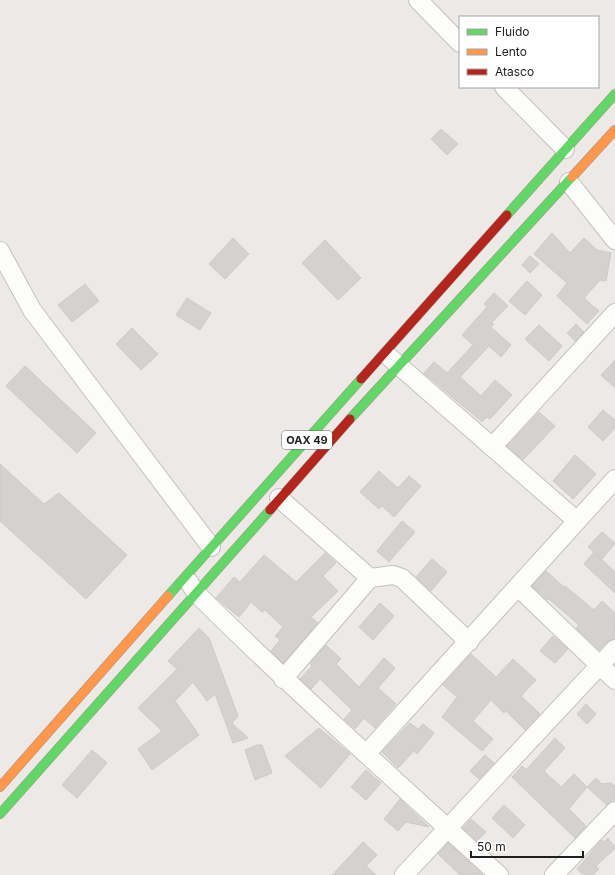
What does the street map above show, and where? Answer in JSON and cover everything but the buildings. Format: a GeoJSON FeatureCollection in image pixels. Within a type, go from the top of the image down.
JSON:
{"type":"FeatureCollection","features":[{"type":"Feature","properties":{"kind":"main road","name":"OAX 49"},"geometry":{"type":"LineString","coordinates":[[0,787],[211,547],[615,94]]}},
{"type":"Feature","properties":{"kind":"main road","name":"OAX 49"},"geometry":{"type":"LineString","coordinates":[[0,814],[398,365],[569,182],[615,130]]}},
{"type":"Feature","properties":{"kind":"street"},"geometry":{"type":"LineString","coordinates":[[418,0],[459,42]]}},
{"type":"Feature","properties":{"kind":"street"},"geometry":{"type":"LineString","coordinates":[[505,88],[565,149]]}},
{"type":"Feature","properties":{"kind":"street"},"geometry":{"type":"LineString","coordinates":[[569,182],[615,240]]}},
{"type":"Feature","properties":{"kind":"street"},"geometry":{"type":"LineString","coordinates":[[0,251],[32,310],[211,547]]}},
{"type":"Feature","properties":{"kind":"street"},"geometry":{"type":"LineString","coordinates":[[492,447],[615,313]]}},
{"type":"Feature","properties":{"kind":"street"},"geometry":{"type":"LineString","coordinates":[[384,353],[577,521]]}},
{"type":"Feature","properties":{"kind":"street"},"geometry":{"type":"LineString","coordinates":[[367,753],[615,479]]}},
{"type":"Feature","properties":{"kind":"street"},"geometry":{"type":"LineString","coordinates":[[279,498],[370,578]]}},
{"type":"Feature","properties":{"kind":"street"},"geometry":{"type":"LineString","coordinates":[[283,679],[370,578],[392,575],[402,578],[469,642]]}},
{"type":"Feature","properties":{"kind":"street"},"geometry":{"type":"LineString","coordinates":[[186,577],[196,593],[283,679],[367,753],[499,875]]}},
{"type":"Feature","properties":{"kind":"street"},"geometry":{"type":"LineString","coordinates":[[518,587],[615,680]]}},
{"type":"Feature","properties":{"kind":"street"},"geometry":{"type":"LineString","coordinates":[[404,875],[615,649]]}},
{"type":"Feature","properties":{"kind":"street"},"geometry":{"type":"LineString","coordinates":[[554,875],[615,811]]}},
{"type":"Feature","properties":{"kind":"traffic: fast"},"geometry":{"type":"LineString","coordinates":[[507,215],[615,94]]}},
{"type":"Feature","properties":{"kind":"traffic: fast"},"geometry":{"type":"LineString","coordinates":[[350,419],[572,177]]}},
{"type":"Feature","properties":{"kind":"traffic: fast"},"geometry":{"type":"LineString","coordinates":[[168,596],[361,379]]}},
{"type":"Feature","properties":{"kind":"traffic: fast"},"geometry":{"type":"LineString","coordinates":[[0,814],[270,510]]}},
{"type":"Feature","properties":{"kind":"traffic: slow"},"geometry":{"type":"LineString","coordinates":[[572,177],[615,130]]}},
{"type":"Feature","properties":{"kind":"traffic: slow"},"geometry":{"type":"LineString","coordinates":[[0,787],[168,596]]}},
{"type":"Feature","properties":{"kind":"traffic: jam"},"geometry":{"type":"LineString","coordinates":[[361,379],[507,215]]}},
{"type":"Feature","properties":{"kind":"traffic: jam"},"geometry":{"type":"LineString","coordinates":[[270,510],[350,419]]}}]}
